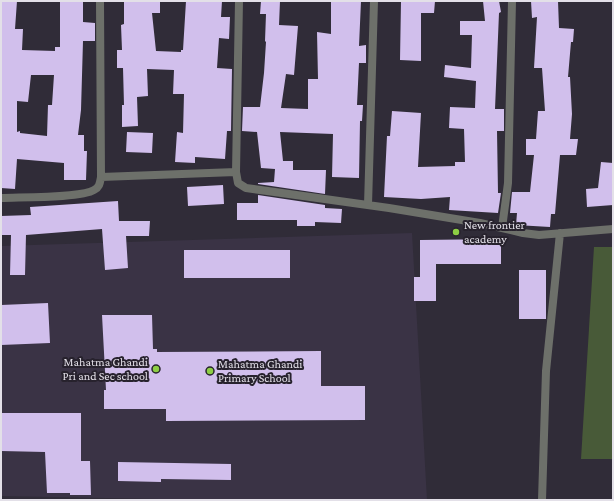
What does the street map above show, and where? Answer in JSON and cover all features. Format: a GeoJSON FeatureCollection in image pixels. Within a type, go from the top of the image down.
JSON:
{"type":"FeatureCollection","features":[{"type":"Feature","properties":{"kind":"street"},"geometry":{"type":"LineString","coordinates":[[1,198],[86,193],[99,186],[101,177],[100,1]]}},
{"type":"Feature","properties":{"kind":"street"},"geometry":{"type":"LineString","coordinates":[[240,1],[236,172],[238,183],[246,188],[389,208],[539,235],[613,229]]}},
{"type":"Feature","properties":{"kind":"street"},"geometry":{"type":"LineString","coordinates":[[368,206],[374,1]]}},
{"type":"Feature","properties":{"kind":"street"},"geometry":{"type":"LineString","coordinates":[[502,228],[508,183],[512,1]]}},
{"type":"Feature","properties":{"kind":"street"},"geometry":{"type":"LineString","coordinates":[[101,177],[236,172]]}},
{"type":"Feature","properties":{"kind":"street"},"geometry":{"type":"LineString","coordinates":[[542,500],[546,371],[560,233]]}},
{"type":"Feature","properties":{"kind":"shaded area","name":"Mahatma Ghandi Primary School"},"geometry":{"type":"Polygon","coordinates":[[[412,233],[427,500],[210,500],[1,496],[1,246],[412,233]]]}},
{"type":"Feature","properties":{"kind":"green space"},"geometry":{"type":"Polygon","coordinates":[[[594,247],[613,247],[613,459],[581,459],[594,247]]]}},
{"type":"Feature","properties":{"kind":"building"},"geometry":{"type":"Polygon","coordinates":[[[1,1],[17,1],[15,29],[23,29],[22,50],[55,51],[55,47],[60,47],[60,1],[83,1],[83,22],[95,23],[95,41],[83,41],[81,110],[78,135],[84,135],[84,151],[87,151],[86,180],[64,180],[64,163],[17,159],[15,189],[1,188],[1,1]],[[31,75],[28,102],[17,101],[17,132],[20,131],[20,133],[47,136],[48,105],[52,105],[54,75],[31,75]]]}},
{"type":"Feature","properties":{"kind":"building"},"geometry":{"type":"Polygon","coordinates":[[[124,1],[160,1],[160,13],[152,13],[156,51],[181,52],[181,50],[183,50],[186,1],[222,1],[221,17],[230,17],[229,39],[219,38],[217,68],[232,69],[231,131],[227,131],[225,159],[195,157],[195,163],[175,162],[177,132],[183,133],[184,94],[173,94],[174,70],[147,69],[148,96],[137,97],[138,126],[122,127],[122,105],[124,105],[123,68],[117,68],[117,50],[122,50],[121,25],[124,24],[124,1]]]}},
{"type":"Feature","properties":{"kind":"building"},"geometry":{"type":"Polygon","coordinates":[[[261,1],[280,1],[279,25],[298,26],[294,75],[286,74],[281,108],[308,109],[308,79],[318,79],[317,32],[331,34],[331,1],[361,1],[359,46],[366,45],[366,63],[359,63],[357,105],[363,105],[362,121],[360,121],[359,178],[332,177],[333,134],[280,132],[283,161],[293,161],[293,170],[326,170],[325,194],[258,184],[274,182],[275,169],[261,168],[257,132],[242,131],[243,107],[260,107],[266,42],[266,14],[260,14],[261,1]]]}},
{"type":"Feature","properties":{"kind":"building"},"geometry":{"type":"Polygon","coordinates":[[[401,1],[435,1],[434,13],[421,13],[421,61],[400,60],[401,1]]]}},
{"type":"Feature","properties":{"kind":"building"},"geometry":{"type":"Polygon","coordinates":[[[483,1],[499,1],[501,12],[499,13],[495,109],[504,109],[504,131],[497,131],[498,193],[501,193],[498,213],[449,210],[450,197],[421,199],[384,197],[387,136],[390,136],[392,111],[421,113],[418,167],[455,166],[455,162],[465,162],[464,129],[449,128],[450,107],[475,108],[476,81],[444,77],[445,65],[471,68],[472,35],[460,35],[460,21],[485,21],[483,1]]]}},
{"type":"Feature","properties":{"kind":"building"},"geometry":{"type":"Polygon","coordinates":[[[531,1],[558,1],[559,28],[574,29],[573,42],[571,42],[568,77],[570,77],[572,114],[570,139],[578,139],[576,155],[560,155],[555,214],[551,214],[550,227],[516,225],[517,213],[510,213],[512,192],[530,192],[534,155],[526,155],[526,139],[536,139],[538,111],[545,111],[542,68],[534,68],[537,17],[532,18],[531,1]]]}},
{"type":"Feature","properties":{"kind":"building"},"geometry":{"type":"Polygon","coordinates":[[[127,132],[153,133],[152,153],[126,152],[127,132]]]}},
{"type":"Feature","properties":{"kind":"building"},"geometry":{"type":"Polygon","coordinates":[[[601,162],[613,163],[613,205],[587,207],[586,189],[598,188],[601,162]]]}},
{"type":"Feature","properties":{"kind":"building"},"geometry":{"type":"Polygon","coordinates":[[[223,185],[224,204],[188,206],[187,187],[223,185]]]}},
{"type":"Feature","properties":{"kind":"building"},"geometry":{"type":"Polygon","coordinates":[[[258,195],[325,205],[325,208],[342,209],[341,223],[315,222],[315,226],[297,226],[297,220],[237,220],[237,203],[258,203],[258,195]]]}},
{"type":"Feature","properties":{"kind":"building"},"geometry":{"type":"Polygon","coordinates":[[[118,201],[119,221],[150,221],[149,236],[126,236],[128,268],[105,270],[102,229],[26,235],[25,275],[10,275],[11,235],[1,235],[1,216],[31,215],[30,207],[118,201]]]}},
{"type":"Feature","properties":{"kind":"building"},"geometry":{"type":"Polygon","coordinates":[[[501,239],[501,264],[436,264],[436,301],[414,301],[414,277],[420,277],[420,240],[501,239]]]}},
{"type":"Feature","properties":{"kind":"building"},"geometry":{"type":"Polygon","coordinates":[[[184,250],[290,250],[290,278],[184,278],[184,250]]]}},
{"type":"Feature","properties":{"kind":"building"},"geometry":{"type":"Polygon","coordinates":[[[519,270],[546,270],[546,319],[519,319],[519,270]]]}},
{"type":"Feature","properties":{"kind":"building"},"geometry":{"type":"Polygon","coordinates":[[[48,303],[50,343],[1,345],[1,305],[48,303]]]}},
{"type":"Feature","properties":{"kind":"building"},"geometry":{"type":"Polygon","coordinates":[[[102,315],[152,315],[153,349],[157,349],[157,352],[321,351],[321,386],[365,386],[365,420],[166,421],[166,409],[104,409],[104,390],[106,390],[102,315]]]}},
{"type":"Feature","properties":{"kind":"building"},"geometry":{"type":"Polygon","coordinates":[[[1,413],[81,413],[81,461],[90,461],[91,495],[47,493],[45,452],[1,451],[1,413]]]}},
{"type":"Feature","properties":{"kind":"building"},"geometry":{"type":"Polygon","coordinates":[[[118,462],[231,464],[231,480],[161,479],[161,482],[118,481],[118,462]]]}},
{"type":"Feature","properties":{"kind":"place","name":"New frontier academy"},"geometry":{"type":"Point","coordinates":[456,232]}},
{"type":"Feature","properties":{"kind":"place","name":"Mahatma Ghandi Pri and Sec school"},"geometry":{"type":"Point","coordinates":[156,369]}},
{"type":"Feature","properties":{"kind":"place","name":"Mahatma Ghandi Primary School"},"geometry":{"type":"Point","coordinates":[210,371]}}]}
